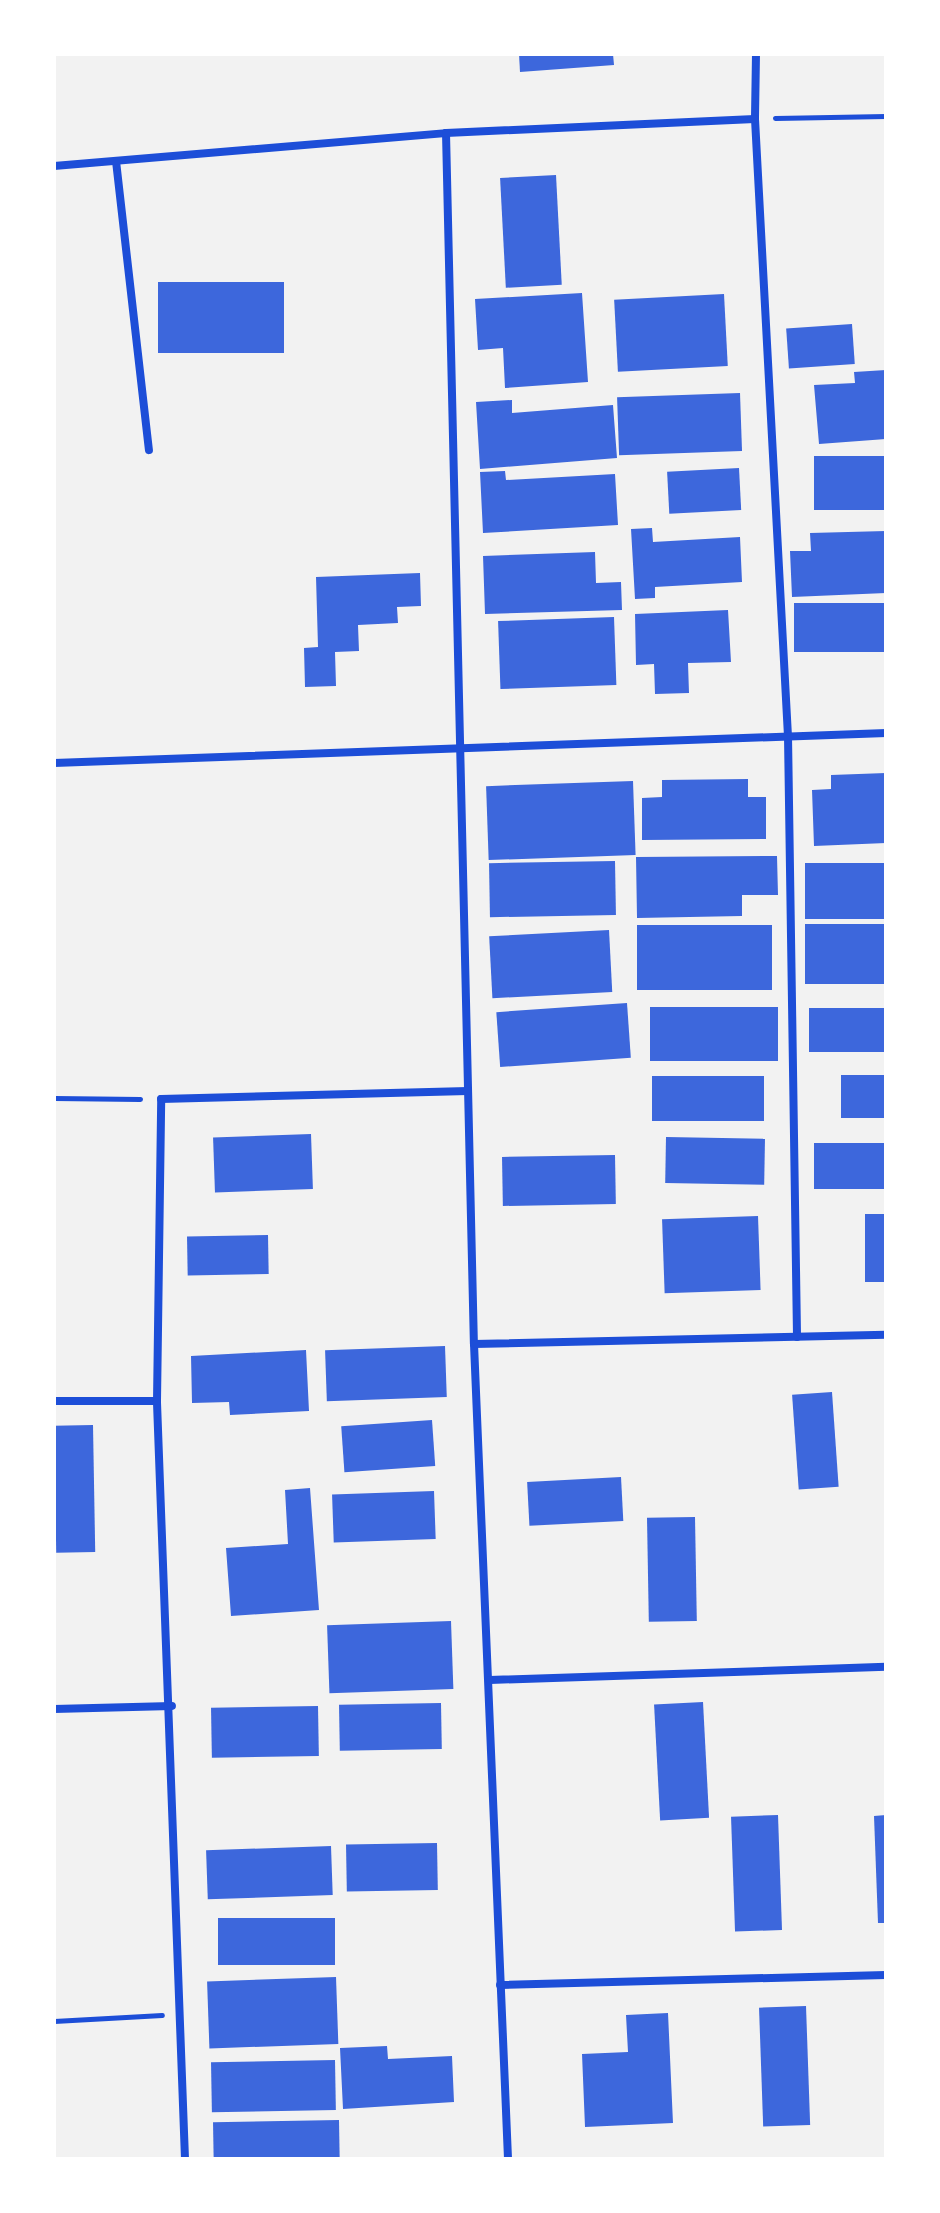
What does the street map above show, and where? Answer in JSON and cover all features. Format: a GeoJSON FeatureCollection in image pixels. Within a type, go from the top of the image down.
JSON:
{"type":"FeatureCollection","features":[{"type":"Feature","properties":{"kind":"street"},"geometry":{"type":"LineString","coordinates":[[756,54],[755,119],[788,736],[797,1337]]}},
{"type":"Feature","properties":{"kind":"street"},"geometry":{"type":"LineString","coordinates":[[54,166],[446,133],[755,119]]}},
{"type":"Feature","properties":{"kind":"street"},"geometry":{"type":"LineString","coordinates":[[446,133],[465,751],[474,1344],[508,2159]]}},
{"type":"Feature","properties":{"kind":"street"},"geometry":{"type":"LineString","coordinates":[[116,161],[149,450]]}},
{"type":"Feature","properties":{"kind":"street"},"geometry":{"type":"LineString","coordinates":[[54,763],[465,751],[886,733]]}},
{"type":"Feature","properties":{"kind":"street"},"geometry":{"type":"LineString","coordinates":[[185,2159],[172,1706],[157,1401],[161,1099],[468,1091]]}},
{"type":"Feature","properties":{"kind":"street"},"geometry":{"type":"LineString","coordinates":[[474,1344],[886,1335]]}},
{"type":"Feature","properties":{"kind":"street"},"geometry":{"type":"LineString","coordinates":[[54,1401],[157,1401]]}},
{"type":"Feature","properties":{"kind":"street"},"geometry":{"type":"LineString","coordinates":[[490,1680],[886,1667]]}},
{"type":"Feature","properties":{"kind":"street"},"geometry":{"type":"LineString","coordinates":[[54,1709],[172,1706]]}},
{"type":"Feature","properties":{"kind":"street"},"geometry":{"type":"LineString","coordinates":[[500,1985],[886,1975]]}},
{"type":"Feature","properties":{"kind":"path"},"geometry":{"type":"LineString","coordinates":[[755,119],[886,116]]}},
{"type":"Feature","properties":{"kind":"path"},"geometry":{"type":"LineString","coordinates":[[54,1098],[161,1099]]}},
{"type":"Feature","properties":{"kind":"path"},"geometry":{"type":"LineString","coordinates":[[54,2021],[179,2014]]}},
{"type":"Feature","properties":{"kind":"building"},"geometry":{"type":"Polygon","coordinates":[[[519,54],[613,54],[614,65],[520,72],[519,54]]]}},
{"type":"Feature","properties":{"kind":"building"},"geometry":{"type":"Polygon","coordinates":[[[556,175],[562,285],[506,288],[500,178],[556,175]]]}},
{"type":"Feature","properties":{"kind":"building"},"geometry":{"type":"Polygon","coordinates":[[[158,282],[284,282],[284,353],[158,353],[158,282]]]}},
{"type":"Feature","properties":{"kind":"building"},"geometry":{"type":"Polygon","coordinates":[[[582,293],[588,382],[505,388],[503,348],[478,350],[475,299],[582,293]]]}},
{"type":"Feature","properties":{"kind":"building"},"geometry":{"type":"Polygon","coordinates":[[[724,294],[728,366],[618,372],[614,300],[724,294]]]}},
{"type":"Feature","properties":{"kind":"building"},"geometry":{"type":"Polygon","coordinates":[[[852,324],[855,364],[789,369],[786,329],[852,324]]]}},
{"type":"Feature","properties":{"kind":"building"},"geometry":{"type":"Polygon","coordinates":[[[886,370],[886,439],[819,444],[814,385],[855,383],[854,372],[886,370]]]}},
{"type":"Feature","properties":{"kind":"building"},"geometry":{"type":"Polygon","coordinates":[[[740,393],[742,451],[619,455],[617,397],[740,393]]]}},
{"type":"Feature","properties":{"kind":"building"},"geometry":{"type":"Polygon","coordinates":[[[512,400],[512,413],[613,405],[617,458],[480,469],[476,402],[512,400]]]}},
{"type":"Feature","properties":{"kind":"building"},"geometry":{"type":"Polygon","coordinates":[[[814,456],[886,456],[886,510],[814,510],[814,456]]]}},
{"type":"Feature","properties":{"kind":"building"},"geometry":{"type":"Polygon","coordinates":[[[739,468],[741,510],[669,514],[667,472],[739,468]]]}},
{"type":"Feature","properties":{"kind":"building"},"geometry":{"type":"Polygon","coordinates":[[[505,471],[506,480],[615,474],[618,525],[483,533],[480,472],[505,471]]]}},
{"type":"Feature","properties":{"kind":"building"},"geometry":{"type":"Polygon","coordinates":[[[652,528],[653,542],[740,537],[742,582],[655,587],[655,598],[635,599],[631,529],[652,528]]]}},
{"type":"Feature","properties":{"kind":"building"},"geometry":{"type":"Polygon","coordinates":[[[886,531],[886,593],[792,597],[790,551],[811,551],[810,533],[886,531]]]}},
{"type":"Feature","properties":{"kind":"building"},"geometry":{"type":"Polygon","coordinates":[[[595,552],[596,583],[621,582],[622,610],[485,614],[483,556],[595,552]]]}},
{"type":"Feature","properties":{"kind":"building"},"geometry":{"type":"Polygon","coordinates":[[[420,573],[421,606],[397,607],[398,623],[358,625],[359,651],[335,652],[336,686],[305,687],[304,648],[318,647],[316,577],[420,573]]]}},
{"type":"Feature","properties":{"kind":"building"},"geometry":{"type":"Polygon","coordinates":[[[794,603],[886,603],[886,652],[794,652],[794,603]]]}},
{"type":"Feature","properties":{"kind":"building"},"geometry":{"type":"Polygon","coordinates":[[[728,610],[731,662],[688,663],[689,693],[655,694],[654,664],[636,665],[635,614],[728,610]]]}},
{"type":"Feature","properties":{"kind":"building"},"geometry":{"type":"Polygon","coordinates":[[[614,617],[616,685],[500,689],[498,621],[614,617]]]}},
{"type":"Feature","properties":{"kind":"building"},"geometry":{"type":"Polygon","coordinates":[[[886,773],[886,843],[814,846],[812,790],[831,789],[831,775],[886,773]]]}},
{"type":"Feature","properties":{"kind":"building"},"geometry":{"type":"Polygon","coordinates":[[[748,779],[748,797],[766,797],[766,839],[642,840],[642,798],[662,797],[662,780],[748,779]]]}},
{"type":"Feature","properties":{"kind":"building"},"geometry":{"type":"Polygon","coordinates":[[[633,781],[636,855],[489,860],[486,786],[633,781]]]}},
{"type":"Feature","properties":{"kind":"building"},"geometry":{"type":"Polygon","coordinates":[[[777,856],[778,895],[742,895],[742,916],[637,918],[636,857],[777,856]]]}},
{"type":"Feature","properties":{"kind":"building"},"geometry":{"type":"Polygon","coordinates":[[[615,861],[616,915],[490,917],[489,863],[615,861]]]}},
{"type":"Feature","properties":{"kind":"building"},"geometry":{"type":"Polygon","coordinates":[[[805,863],[886,863],[886,919],[805,919],[805,863]]]}},
{"type":"Feature","properties":{"kind":"building"},"geometry":{"type":"Polygon","coordinates":[[[805,924],[886,924],[886,984],[805,984],[805,924]]]}},
{"type":"Feature","properties":{"kind":"building"},"geometry":{"type":"Polygon","coordinates":[[[637,925],[772,925],[772,990],[637,990],[637,925]]]}},
{"type":"Feature","properties":{"kind":"building"},"geometry":{"type":"Polygon","coordinates":[[[609,930],[612,992],[492,998],[489,936],[609,930]]]}},
{"type":"Feature","properties":{"kind":"building"},"geometry":{"type":"Polygon","coordinates":[[[627,1003],[631,1058],[500,1067],[496,1012],[627,1003]]]}},
{"type":"Feature","properties":{"kind":"building"},"geometry":{"type":"Polygon","coordinates":[[[650,1007],[778,1007],[778,1061],[650,1061],[650,1007]]]}},
{"type":"Feature","properties":{"kind":"building"},"geometry":{"type":"Polygon","coordinates":[[[809,1008],[886,1008],[886,1052],[809,1052],[809,1008]]]}},
{"type":"Feature","properties":{"kind":"building"},"geometry":{"type":"Polygon","coordinates":[[[841,1075],[886,1075],[886,1118],[841,1118],[841,1075]]]}},
{"type":"Feature","properties":{"kind":"building"},"geometry":{"type":"Polygon","coordinates":[[[652,1076],[764,1076],[764,1121],[652,1121],[652,1076]]]}},
{"type":"Feature","properties":{"kind":"building"},"geometry":{"type":"Polygon","coordinates":[[[311,1134],[313,1189],[215,1192],[213,1137],[311,1134]]]}},
{"type":"Feature","properties":{"kind":"building"},"geometry":{"type":"Polygon","coordinates":[[[666,1137],[765,1139],[764,1185],[665,1183],[666,1137]]]}},
{"type":"Feature","properties":{"kind":"building"},"geometry":{"type":"Polygon","coordinates":[[[814,1143],[886,1143],[886,1189],[814,1189],[814,1143]]]}},
{"type":"Feature","properties":{"kind":"building"},"geometry":{"type":"Polygon","coordinates":[[[615,1155],[616,1204],[503,1206],[502,1157],[615,1155]]]}},
{"type":"Feature","properties":{"kind":"building"},"geometry":{"type":"Polygon","coordinates":[[[865,1214],[886,1214],[886,1282],[865,1282],[865,1214]]]}},
{"type":"Feature","properties":{"kind":"building"},"geometry":{"type":"Polygon","coordinates":[[[758,1216],[761,1290],[665,1293],[662,1219],[758,1216]]]}},
{"type":"Feature","properties":{"kind":"building"},"geometry":{"type":"Polygon","coordinates":[[[268,1235],[269,1274],[188,1275],[187,1236],[268,1235]]]}},
{"type":"Feature","properties":{"kind":"building"},"geometry":{"type":"Polygon","coordinates":[[[445,1346],[447,1397],[327,1401],[325,1350],[445,1346]]]}},
{"type":"Feature","properties":{"kind":"building"},"geometry":{"type":"Polygon","coordinates":[[[306,1350],[309,1411],[230,1415],[229,1402],[192,1403],[191,1356],[306,1350]]]}},
{"type":"Feature","properties":{"kind":"building"},"geometry":{"type":"Polygon","coordinates":[[[832,1392],[839,1487],[799,1490],[792,1395],[832,1392]]]}},
{"type":"Feature","properties":{"kind":"building"},"geometry":{"type":"Polygon","coordinates":[[[432,1420],[435,1466],[344,1472],[341,1426],[432,1420]]]}},
{"type":"Feature","properties":{"kind":"building"},"geometry":{"type":"Polygon","coordinates":[[[93,1425],[95,1552],[56,1553],[54,1426],[93,1425]]]}},
{"type":"Feature","properties":{"kind":"building"},"geometry":{"type":"Polygon","coordinates":[[[621,1477],[623,1521],[529,1526],[527,1482],[621,1477]]]}},
{"type":"Feature","properties":{"kind":"building"},"geometry":{"type":"Polygon","coordinates":[[[310,1488],[319,1610],[231,1616],[226,1548],[288,1544],[285,1490],[310,1488]]]}},
{"type":"Feature","properties":{"kind":"building"},"geometry":{"type":"Polygon","coordinates":[[[434,1491],[436,1539],[334,1543],[332,1495],[434,1491]]]}},
{"type":"Feature","properties":{"kind":"building"},"geometry":{"type":"Polygon","coordinates":[[[695,1517],[697,1621],[649,1622],[647,1518],[695,1517]]]}},
{"type":"Feature","properties":{"kind":"building"},"geometry":{"type":"Polygon","coordinates":[[[451,1621],[453,1689],[329,1693],[327,1625],[451,1621]]]}},
{"type":"Feature","properties":{"kind":"building"},"geometry":{"type":"Polygon","coordinates":[[[703,1702],[709,1818],[660,1820],[654,1705],[703,1702]]]}},
{"type":"Feature","properties":{"kind":"building"},"geometry":{"type":"Polygon","coordinates":[[[441,1703],[442,1749],[340,1751],[339,1705],[441,1703]]]}},
{"type":"Feature","properties":{"kind":"building"},"geometry":{"type":"Polygon","coordinates":[[[318,1706],[319,1756],[212,1758],[211,1708],[318,1706]]]}},
{"type":"Feature","properties":{"kind":"building"},"geometry":{"type":"Polygon","coordinates":[[[778,1815],[782,1930],[735,1932],[731,1817],[778,1815]]]}},
{"type":"Feature","properties":{"kind":"building"},"geometry":{"type":"Polygon","coordinates":[[[886,1815],[886,1923],[878,1923],[874,1816],[886,1815]]]}},
{"type":"Feature","properties":{"kind":"building"},"geometry":{"type":"Polygon","coordinates":[[[437,1843],[438,1890],[347,1892],[346,1845],[437,1843]]]}},
{"type":"Feature","properties":{"kind":"building"},"geometry":{"type":"Polygon","coordinates":[[[331,1846],[333,1895],[208,1899],[206,1850],[331,1846]]]}},
{"type":"Feature","properties":{"kind":"building"},"geometry":{"type":"Polygon","coordinates":[[[218,1918],[335,1918],[335,1965],[218,1965],[218,1918]]]}},
{"type":"Feature","properties":{"kind":"building"},"geometry":{"type":"Polygon","coordinates":[[[336,1977],[338,2044],[209,2048],[207,1982],[336,1977]]]}},
{"type":"Feature","properties":{"kind":"building"},"geometry":{"type":"Polygon","coordinates":[[[806,2006],[810,2125],[763,2127],[759,2008],[806,2006]]]}},
{"type":"Feature","properties":{"kind":"building"},"geometry":{"type":"Polygon","coordinates":[[[668,2013],[673,2123],[585,2127],[582,2054],[628,2052],[626,2015],[668,2013]]]}},
{"type":"Feature","properties":{"kind":"building"},"geometry":{"type":"Polygon","coordinates":[[[387,2046],[388,2059],[452,2056],[454,2102],[343,2109],[340,2048],[387,2046]]]}},
{"type":"Feature","properties":{"kind":"building"},"geometry":{"type":"Polygon","coordinates":[[[335,2060],[336,2110],[212,2112],[211,2062],[335,2060]]]}},
{"type":"Feature","properties":{"kind":"building"},"geometry":{"type":"Polygon","coordinates":[[[339,2120],[340,2159],[214,2159],[213,2122],[339,2120]]]}}]}
